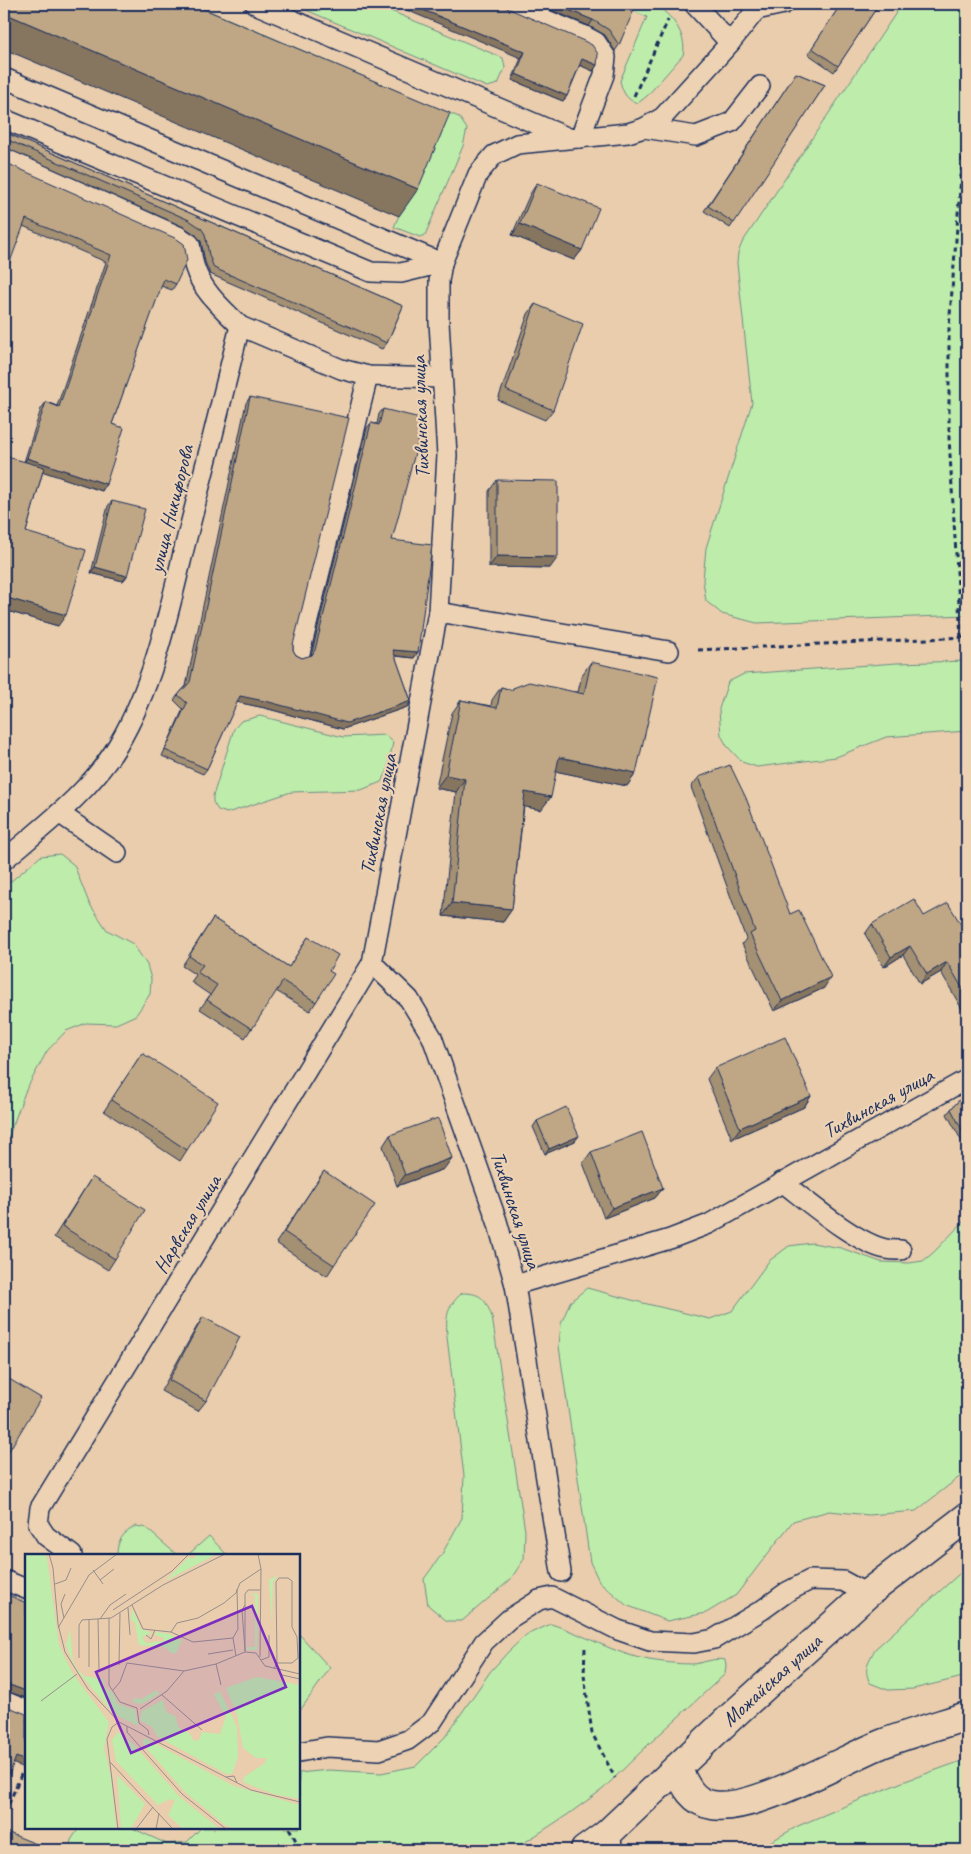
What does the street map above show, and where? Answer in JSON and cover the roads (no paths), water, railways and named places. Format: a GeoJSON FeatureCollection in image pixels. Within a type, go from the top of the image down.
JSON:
{"type":"FeatureCollection","features":[{"type":"Feature","properties":{"kind":"main road","name":"Можайская улица"},"geometry":{"type":"LineString","coordinates":[[600,1845],[732,1716],[867,1594],[967,1517]]}},
{"type":"Feature","properties":{"kind":"main road"},"geometry":{"type":"LineString","coordinates":[[677,1768],[688,1790],[698,1800],[713,1806],[740,1804],[775,1792],[883,1743],[967,1716]]}},
{"type":"Feature","properties":{"kind":"lane"},"geometry":{"type":"LineString","coordinates":[[255,4],[576,139],[592,107],[604,75],[606,57],[600,46],[585,36],[508,4]]}},
{"type":"Feature","properties":{"kind":"lane"},"geometry":{"type":"LineString","coordinates":[[694,4],[730,43]]}},
{"type":"Feature","properties":{"kind":"lane"},"geometry":{"type":"LineString","coordinates":[[759,7],[784,4]]}},
{"type":"Feature","properties":{"kind":"lane","name":"Тихвинская улица"},"geometry":{"type":"LineString","coordinates":[[759,7],[730,43],[663,117],[644,128],[576,139],[516,144],[494,155],[478,174],[442,262],[438,300],[447,455],[438,612],[372,962],[409,999],[432,1037],[497,1221],[515,1285],[678,1236],[709,1224],[782,1182],[962,1087]]}},
{"type":"Feature","properties":{"kind":"lane"},"geometry":{"type":"LineString","coordinates":[[4,78],[442,262]]}},
{"type":"Feature","properties":{"kind":"lane"},"geometry":{"type":"LineString","coordinates":[[644,128],[696,136],[732,122],[760,86]]}},
{"type":"Feature","properties":{"kind":"lane"},"geometry":{"type":"LineString","coordinates":[[4,119],[371,272],[400,273],[442,262]]}},
{"type":"Feature","properties":{"kind":"lane"},"geometry":{"type":"LineString","coordinates":[[4,158],[178,236],[190,244],[194,268],[202,284],[240,326],[342,369],[368,376],[442,378]]}},
{"type":"Feature","properties":{"kind":"lane","name":"улица Никифорова"},"geometry":{"type":"LineString","coordinates":[[4,860],[59,814],[90,784],[118,746],[145,691],[164,629],[240,326]]}},
{"type":"Feature","properties":{"kind":"lane"},"geometry":{"type":"LineString","coordinates":[[300,653],[368,376]]}},
{"type":"Feature","properties":{"kind":"lane"},"geometry":{"type":"LineString","coordinates":[[438,612],[668,651]]}},
{"type":"Feature","properties":{"kind":"lane"},"geometry":{"type":"LineString","coordinates":[[59,814],[117,853]]}},
{"type":"Feature","properties":{"kind":"lane"},"geometry":{"type":"LineString","coordinates":[[4,842],[41,829]]}},
{"type":"Feature","properties":{"kind":"lane","name":"Нарвская улица"},"geometry":{"type":"LineString","coordinates":[[71,1554],[46,1536],[38,1524],[40,1508],[372,962]]}},
{"type":"Feature","properties":{"kind":"lane"},"geometry":{"type":"LineString","coordinates":[[782,1182],[840,1225],[870,1244],[886,1249],[901,1250]]}},
{"type":"Feature","properties":{"kind":"lane"},"geometry":{"type":"LineString","coordinates":[[515,1285],[561,1572]]}},
{"type":"Feature","properties":{"kind":"lane"},"geometry":{"type":"LineString","coordinates":[[4,1580],[25,1590]]}},
{"type":"Feature","properties":{"kind":"lane"},"geometry":{"type":"LineString","coordinates":[[300,1752],[327,1747],[379,1750],[408,1740],[432,1722],[484,1642],[509,1618],[539,1600],[552,1597],[618,1630],[650,1641],[694,1643],[714,1639],[762,1610],[786,1592],[810,1580],[843,1582],[867,1594]]}},
{"type":"Feature","properties":{"kind":"lane"},"geometry":{"type":"LineString","coordinates":[[4,1701],[25,1710]]}}]}
